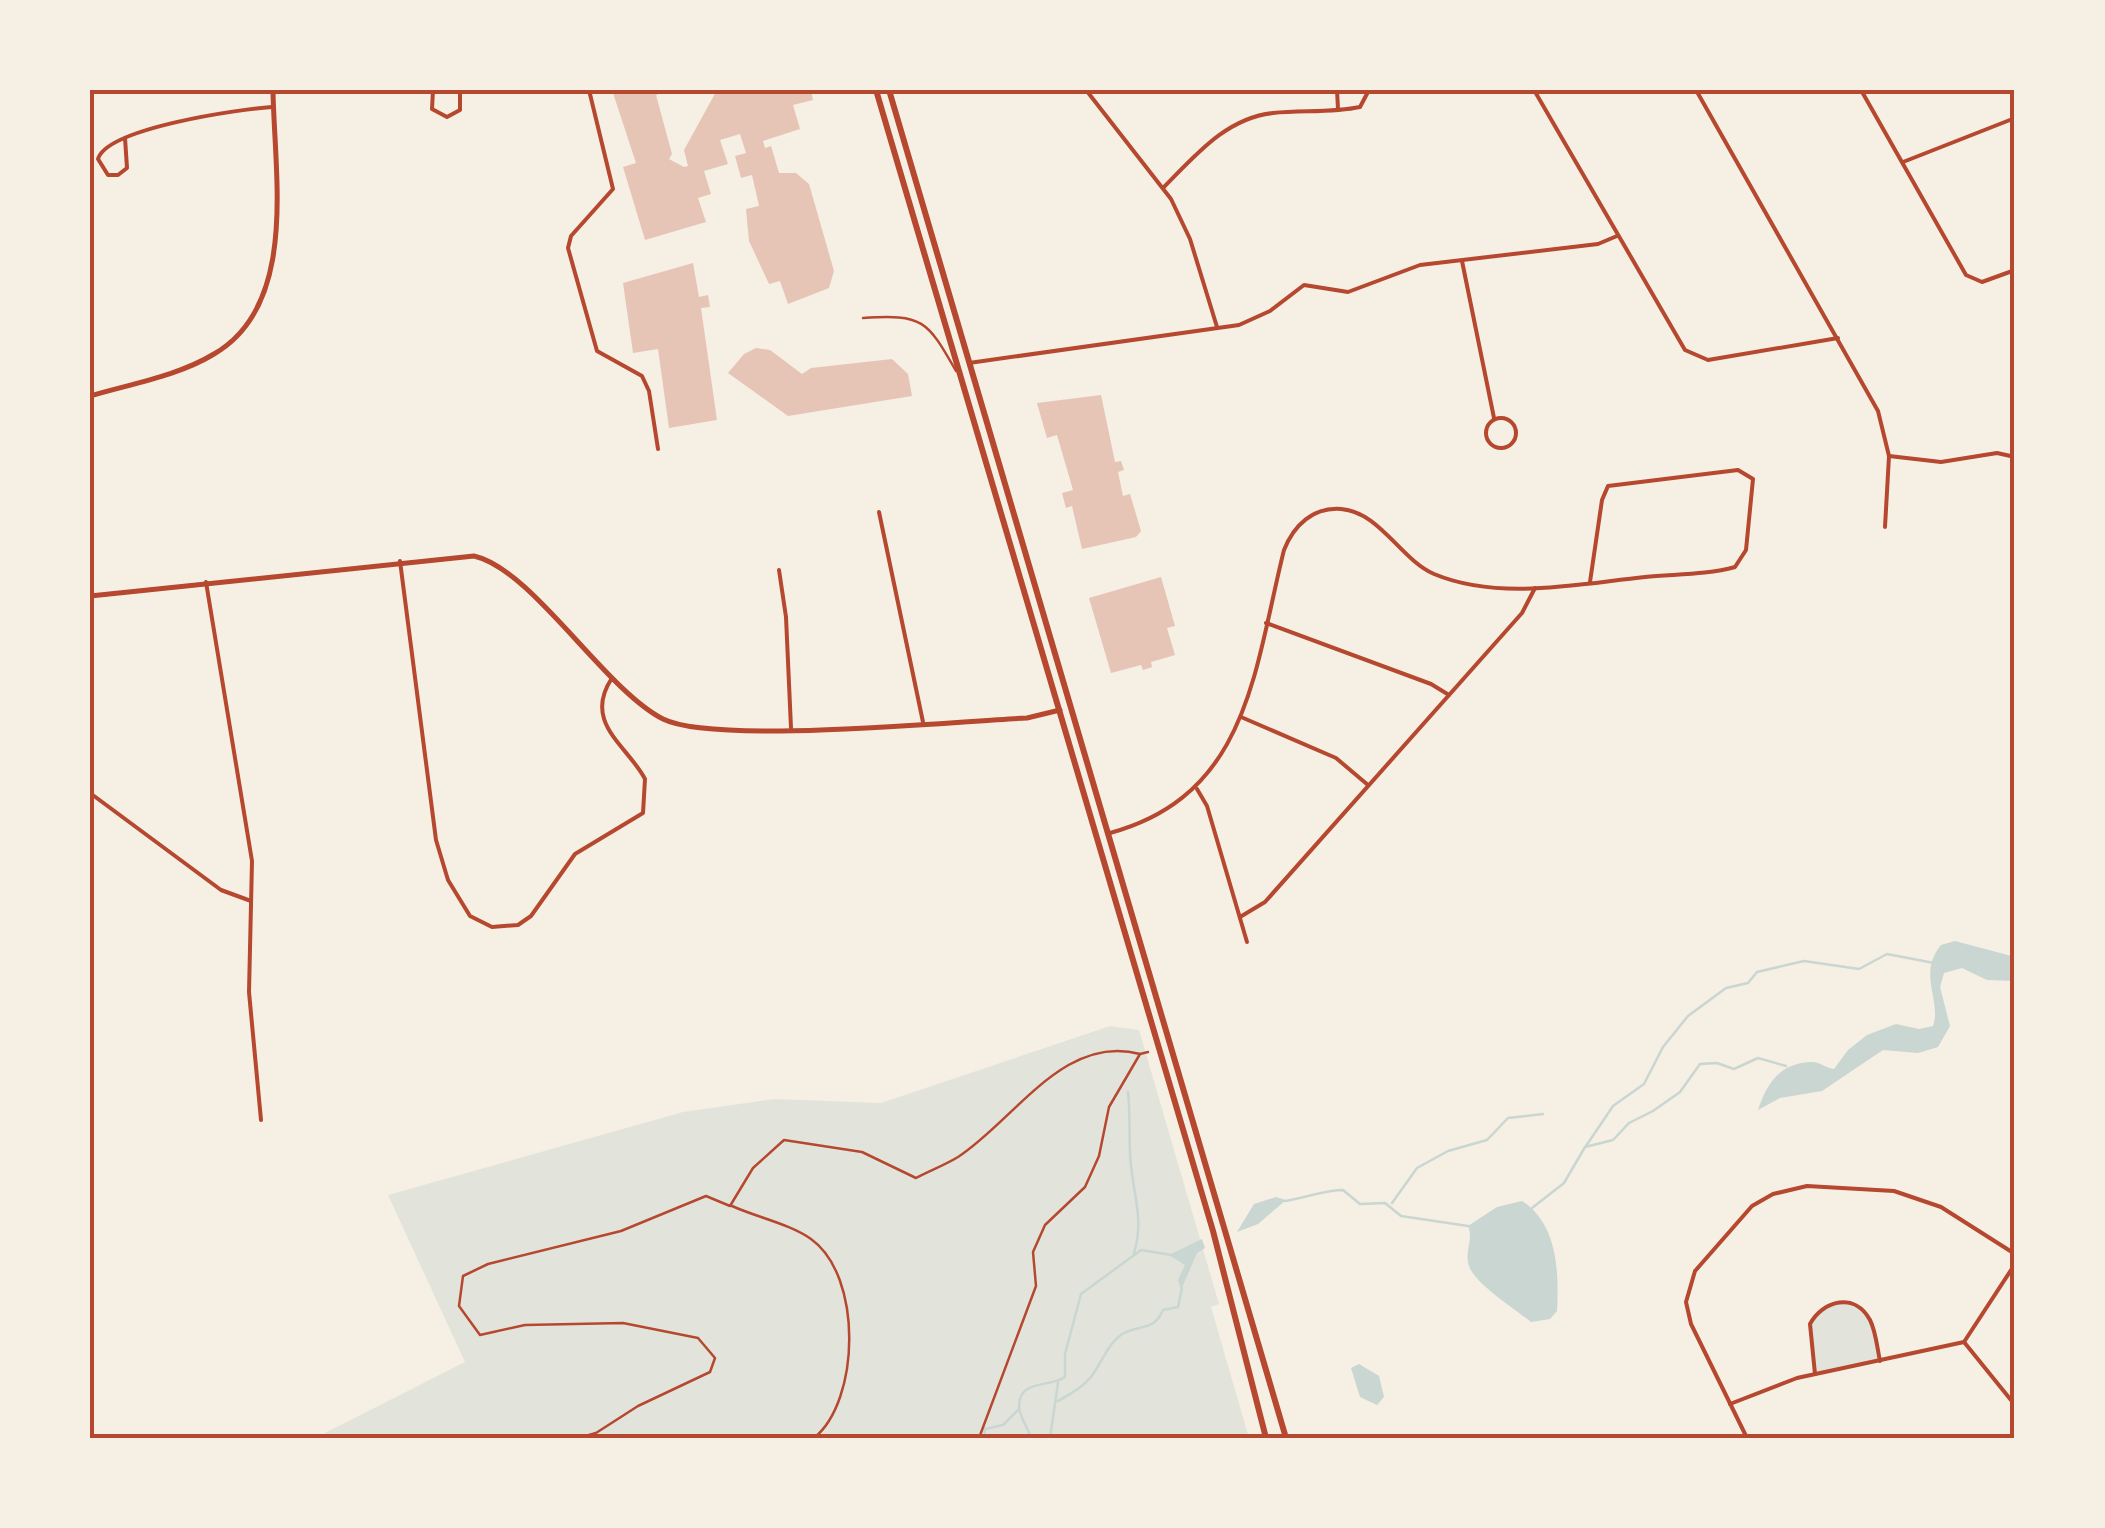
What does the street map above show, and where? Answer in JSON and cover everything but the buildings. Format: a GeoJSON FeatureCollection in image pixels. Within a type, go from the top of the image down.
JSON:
{"type":"FeatureCollection","features":[{"type":"Feature","properties":{"kind":"highway"},"geometry":{"type":"LineString","coordinates":[[876,90],[1213,1231],[1266,1438]]}},
{"type":"Feature","properties":{"kind":"highway"},"geometry":{"type":"LineString","coordinates":[[889,90],[1286,1438]]}},
{"type":"Feature","properties":{"kind":"street"},"geometry":{"type":"LineString","coordinates":[[90,396],[203,360],[225,347],[257,312],[270,269],[274,90]]}},
{"type":"Feature","properties":{"kind":"street"},"geometry":{"type":"LineString","coordinates":[[433,90],[432,109],[446,117],[463,105],[460,90]]}},
{"type":"Feature","properties":{"kind":"street"},"geometry":{"type":"LineString","coordinates":[[589,90],[613,190],[575,231],[568,248],[597,351],[630,366],[646,383],[658,449]]}},
{"type":"Feature","properties":{"kind":"street"},"geometry":{"type":"LineString","coordinates":[[1086,90],[1164,187],[1190,239],[1218,328]]}},
{"type":"Feature","properties":{"kind":"street"},"geometry":{"type":"LineString","coordinates":[[1337,90],[1338,109]]}},
{"type":"Feature","properties":{"kind":"street"},"geometry":{"type":"LineString","coordinates":[[1164,187],[1212,141],[1240,122],[1272,113],[1360,107],[1369,90]]}},
{"type":"Feature","properties":{"kind":"street"},"geometry":{"type":"LineString","coordinates":[[1534,90],[1679,342],[1699,359],[1838,338]]}},
{"type":"Feature","properties":{"kind":"street"},"geometry":{"type":"LineString","coordinates":[[1696,90],[1878,411],[1889,456],[1884,527]]}},
{"type":"Feature","properties":{"kind":"street"},"geometry":{"type":"LineString","coordinates":[[1861,90],[1971,280],[1982,282],[2015,270]]}},
{"type":"Feature","properties":{"kind":"street"},"geometry":{"type":"LineString","coordinates":[[125,138],[127,168],[118,175],[104,172],[98,154],[125,138],[214,116],[274,108]]}},
{"type":"Feature","properties":{"kind":"street"},"geometry":{"type":"LineString","coordinates":[[1903,162],[2015,118]]}},
{"type":"Feature","properties":{"kind":"street"},"geometry":{"type":"LineString","coordinates":[[969,363],[1218,328],[1261,316],[1304,285],[1348,292],[1413,266],[1598,244],[1617,236]]}},
{"type":"Feature","properties":{"kind":"street"},"geometry":{"type":"LineString","coordinates":[[1462,261],[1494,418]]}},
{"type":"Feature","properties":{"kind":"street"},"geometry":{"type":"LineString","coordinates":[[1494,418],[1504,418],[1515,426],[1516,436],[1509,446],[1497,448],[1487,440],[1487,426],[1494,418]]}},
{"type":"Feature","properties":{"kind":"street"},"geometry":{"type":"LineString","coordinates":[[1889,456],[1941,462],[1997,453],[2015,457]]}},
{"type":"Feature","properties":{"kind":"street"},"geometry":{"type":"LineString","coordinates":[[1110,833],[1161,815],[1197,789],[1226,751],[1241,717],[1288,539],[1300,523],[1329,510],[1349,510],[1366,518],[1414,563],[1436,574],[1471,583],[1536,588],[1736,567],[1746,550],[1753,479],[1738,470],[1608,486],[1602,500],[1590,582]]}},
{"type":"Feature","properties":{"kind":"street"},"geometry":{"type":"LineString","coordinates":[[879,512],[923,722]]}},
{"type":"Feature","properties":{"kind":"street"},"geometry":{"type":"LineString","coordinates":[[90,596],[461,556],[490,561],[643,705],[673,723],[706,728],[791,728],[1028,718],[1060,710]]}},
{"type":"Feature","properties":{"kind":"street"},"geometry":{"type":"LineString","coordinates":[[400,561],[436,840],[456,898],[476,921],[502,928],[524,921],[575,854],[643,812],[645,779],[614,743],[606,724],[604,694],[613,677]]}},
{"type":"Feature","properties":{"kind":"street"},"geometry":{"type":"LineString","coordinates":[[779,570],[786,617],[791,728]]}},
{"type":"Feature","properties":{"kind":"street"},"geometry":{"type":"LineString","coordinates":[[206,582],[252,861],[249,992],[261,1120]]}},
{"type":"Feature","properties":{"kind":"street"},"geometry":{"type":"LineString","coordinates":[[1240,917],[1265,902],[1528,607],[1536,588]]}},
{"type":"Feature","properties":{"kind":"street"},"geometry":{"type":"LineString","coordinates":[[1266,622],[1430,684],[1449,695]]}},
{"type":"Feature","properties":{"kind":"street"},"geometry":{"type":"LineString","coordinates":[[1241,717],[1336,758],[1369,785]]}},
{"type":"Feature","properties":{"kind":"street"},"geometry":{"type":"LineString","coordinates":[[1197,789],[1207,806],[1247,942]]}},
{"type":"Feature","properties":{"kind":"street"},"geometry":{"type":"LineString","coordinates":[[90,793],[221,890],[252,901]]}},
{"type":"Feature","properties":{"kind":"street"},"geometry":{"type":"LineString","coordinates":[[1747,1438],[1691,1324],[1687,1292],[1696,1271],[1724,1234],[1762,1200],[1807,1186],[1894,1191],[1941,1208],[2015,1254]]}},
{"type":"Feature","properties":{"kind":"street"},"geometry":{"type":"LineString","coordinates":[[1730,1404],[1815,1374],[1964,1342],[2015,1264]]}},
{"type":"Feature","properties":{"kind":"street"},"geometry":{"type":"LineString","coordinates":[[1815,1374],[1810,1324],[1823,1308],[1838,1302],[1852,1303],[1868,1317],[1880,1361]]}},
{"type":"Feature","properties":{"kind":"street"},"geometry":{"type":"LineString","coordinates":[[1964,1342],[2015,1405]]}},
{"type":"Feature","properties":{"kind":"lane"},"geometry":{"type":"LineString","coordinates":[[863,318],[908,316],[931,329],[966,390]]}},
{"type":"Feature","properties":{"kind":"path"},"geometry":{"type":"LineString","coordinates":[[730,1206],[753,1168],[784,1140],[862,1152],[916,1178],[960,1156],[1058,1070],[1099,1052],[1120,1048],[1140,1054],[1148,1052]]}},
{"type":"Feature","properties":{"kind":"path"},"geometry":{"type":"LineString","coordinates":[[979,1438],[1036,1286],[1032,1252],[1044,1225],[1085,1187],[1099,1156],[1109,1107],[1140,1054]]}},
{"type":"Feature","properties":{"kind":"path"},"geometry":{"type":"LineString","coordinates":[[578,1438],[596,1433],[638,1406],[710,1372],[714,1358],[698,1338],[623,1323],[525,1324],[480,1336],[459,1306],[463,1276],[488,1264],[620,1230],[706,1196],[812,1240],[836,1271],[850,1309],[842,1396],[828,1427],[814,1438]]}},
{"type":"Feature","properties":{"kind":"shaded area"},"geometry":{"type":"Polygon","coordinates":[[[1955,941],[2015,957],[2015,981],[1987,980],[1962,968],[1944,973],[1940,987],[1950,1026],[1938,1047],[1918,1053],[1883,1050],[1822,1091],[1780,1098],[1758,1110],[1770,1083],[1790,1067],[1814,1062],[1834,1069],[1848,1050],[1867,1035],[1896,1024],[1919,1029],[1933,1026],[1931,966],[1941,945],[1955,941]]]}},
{"type":"Feature","properties":{"kind":"shaded area"},"geometry":{"type":"Polygon","coordinates":[[[1110,1026],[1139,1030],[1219,1304],[1211,1307],[1249,1438],[315,1438],[465,1362],[388,1195],[683,1112],[774,1099],[881,1103],[1110,1026]]]}},
{"type":"Feature","properties":{"kind":"shaded area"},"geometry":{"type":"Polygon","coordinates":[[[1276,1197],[1286,1200],[1258,1224],[1237,1232],[1254,1204],[1276,1197]]]}},
{"type":"Feature","properties":{"kind":"shaded area"},"geometry":{"type":"Polygon","coordinates":[[[1522,1201],[1543,1223],[1556,1266],[1557,1311],[1550,1319],[1531,1322],[1479,1281],[1468,1261],[1468,1226],[1497,1207],[1522,1201]]]}},
{"type":"Feature","properties":{"kind":"shaded area"},"geometry":{"type":"Polygon","coordinates":[[[1202,1239],[1205,1248],[1197,1253],[1181,1290],[1178,1280],[1185,1265],[1169,1255],[1202,1239]]]}},
{"type":"Feature","properties":{"kind":"shaded area"},"geometry":{"type":"Polygon","coordinates":[[[1852,1303],[1868,1317],[1880,1361],[1815,1374],[1810,1324],[1830,1304],[1852,1303]]]}},
{"type":"Feature","properties":{"kind":"shaded area"},"geometry":{"type":"Polygon","coordinates":[[[1359,1364],[1379,1376],[1384,1397],[1377,1405],[1360,1397],[1351,1368],[1359,1364]]]}},
{"type":"Feature","properties":{"kind":"waterway"},"geometry":{"type":"LineString","coordinates":[[1586,1146],[1613,1106],[1644,1084],[1663,1047],[1688,1016],[1726,988],[1748,983],[1757,972],[1804,961],[1859,969],[1887,954],[1934,963]]}},
{"type":"Feature","properties":{"kind":"waterway"},"geometry":{"type":"LineString","coordinates":[[1532,1208],[1564,1183],[1585,1147],[1613,1140],[1629,1123],[1680,1092],[1700,1064],[1717,1063],[1734,1069],[1758,1058],[1786,1066]]}},
{"type":"Feature","properties":{"kind":"waterway"},"geometry":{"type":"LineString","coordinates":[[1128,1092],[1138,1220],[1134,1253]]}},
{"type":"Feature","properties":{"kind":"waterway"},"geometry":{"type":"LineString","coordinates":[[1392,1203],[1417,1168],[1448,1151],[1487,1140],[1508,1118],[1543,1114]]}},
{"type":"Feature","properties":{"kind":"waterway"},"geometry":{"type":"LineString","coordinates":[[1285,1201],[1343,1190],[1360,1204],[1385,1203],[1401,1216],[1468,1226]]}},
{"type":"Feature","properties":{"kind":"waterway"},"geometry":{"type":"LineString","coordinates":[[1031,1438],[1019,1410],[1020,1397],[1029,1388],[1065,1377],[1065,1354],[1081,1294],[1141,1250],[1171,1255]]}},
{"type":"Feature","properties":{"kind":"waterway"},"geometry":{"type":"LineString","coordinates":[[1058,1401],[1087,1381],[1118,1337],[1151,1324],[1163,1310],[1178,1307],[1182,1288]]}},
{"type":"Feature","properties":{"kind":"waterway"},"geometry":{"type":"LineString","coordinates":[[1050,1438],[1058,1383]]}},
{"type":"Feature","properties":{"kind":"waterway"},"geometry":{"type":"LineString","coordinates":[[984,1438],[985,1429],[1003,1425],[1018,1410]]}}]}
